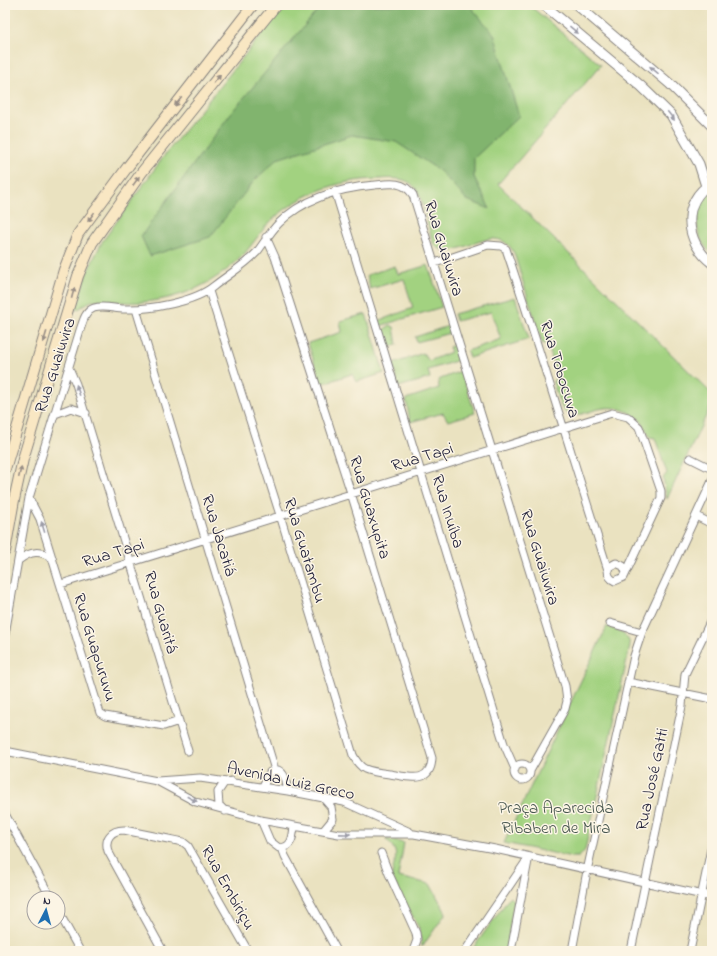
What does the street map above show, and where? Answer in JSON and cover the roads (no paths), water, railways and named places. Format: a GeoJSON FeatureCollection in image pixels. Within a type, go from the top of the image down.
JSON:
{"type":"FeatureCollection","features":[{"type":"Feature","properties":{"kind":"main road"},"geometry":{"type":"LineString","coordinates":[[5,469],[64,270],[78,234],[129,164],[253,5]]}},
{"type":"Feature","properties":{"kind":"main road"},"geometry":{"type":"LineString","coordinates":[[5,551],[23,459],[78,276],[92,243],[142,172],[276,5]]}},
{"type":"Feature","properties":{"kind":"street"},"geometry":{"type":"LineString","coordinates":[[544,5],[641,86],[671,115],[709,184],[694,202],[689,220],[692,239],[702,256],[712,263]]}},
{"type":"Feature","properties":{"kind":"street"},"geometry":{"type":"LineString","coordinates":[[577,5],[670,84],[712,126]]}},
{"type":"Feature","properties":{"kind":"street","name":"Rua Guaiuvira"},"geometry":{"type":"LineString","coordinates":[[5,634],[20,560],[29,498],[68,368],[84,319],[88,312],[94,308],[101,307],[136,309],[157,307],[209,291],[256,252],[266,237],[293,211],[335,192],[355,187],[388,183],[398,184],[409,189],[413,195],[493,450],[567,695],[565,709],[530,770]]}},
{"type":"Feature","properties":{"kind":"street","name":"Rua Inuíba"},"geometry":{"type":"LineString","coordinates":[[335,192],[504,744],[515,769]]}},
{"type":"Feature","properties":{"kind":"street","name":"Rua Guaxupita"},"geometry":{"type":"LineString","coordinates":[[266,237],[275,257],[351,493],[432,758],[432,766],[427,773],[422,777],[413,778]]}},
{"type":"Feature","properties":{"kind":"street","name":"Rua Tobocuva"},"geometry":{"type":"LineString","coordinates":[[435,263],[488,245],[501,246],[506,249],[608,570]]}},
{"type":"Feature","properties":{"kind":"street","name":"Rua Guatambu"},"geometry":{"type":"LineString","coordinates":[[209,291],[280,515],[353,755],[357,763],[366,769],[413,778]]}},
{"type":"Feature","properties":{"kind":"street","name":"Rua Jacatiá"},"geometry":{"type":"LineString","coordinates":[[136,309],[275,770]]}},
{"type":"Feature","properties":{"kind":"street","name":"Rua Guaritá"},"geometry":{"type":"LineString","coordinates":[[68,368],[76,384],[86,413],[132,561],[188,751]]}},
{"type":"Feature","properties":{"kind":"street"},"geometry":{"type":"LineString","coordinates":[[55,414],[71,408],[86,413]]}},
{"type":"Feature","properties":{"kind":"street","name":"Rua Tapi"},"geometry":{"type":"LineString","coordinates":[[61,584],[421,471],[612,413],[628,417],[639,427],[661,491],[661,498],[626,572]]}},
{"type":"Feature","properties":{"kind":"street"},"geometry":{"type":"LineString","coordinates":[[690,458],[712,469]]}},
{"type":"Feature","properties":{"kind":"street"},"geometry":{"type":"LineString","coordinates":[[572,951],[587,871],[628,682],[642,632],[712,481]]}},
{"type":"Feature","properties":{"kind":"street","name":"Rua Guapuruvu"},"geometry":{"type":"LineString","coordinates":[[29,498],[40,519],[100,712],[104,716],[164,726],[178,721]]}},
{"type":"Feature","properties":{"kind":"street"},"geometry":{"type":"LineString","coordinates":[[696,516],[712,524]]}},
{"type":"Feature","properties":{"kind":"street"},"geometry":{"type":"LineString","coordinates":[[20,560],[33,552],[40,552],[52,558]]}},
{"type":"Feature","properties":{"kind":"street"},"geometry":{"type":"LineString","coordinates":[[616,563],[623,566],[626,572],[624,577],[615,581],[611,579],[608,570],[616,563]]}},
{"type":"Feature","properties":{"kind":"street","name":"Rua José Gatti"},"geometry":{"type":"LineString","coordinates":[[631,951],[683,692],[685,674],[712,618]]}},
{"type":"Feature","properties":{"kind":"street"},"geometry":{"type":"LineString","coordinates":[[610,623],[642,632]]}},
{"type":"Feature","properties":{"kind":"street"},"geometry":{"type":"LineString","coordinates":[[628,682],[712,699]]}},
{"type":"Feature","properties":{"kind":"street","name":"Avenida Luiz Greco"},"geometry":{"type":"LineString","coordinates":[[5,751],[157,781],[200,778],[231,781],[344,802],[414,834]]}},
{"type":"Feature","properties":{"kind":"street"},"geometry":{"type":"LineString","coordinates":[[523,764],[528,766],[530,770],[530,776],[522,780],[517,778],[514,774],[518,765],[523,764]]}},
{"type":"Feature","properties":{"kind":"street"},"geometry":{"type":"LineString","coordinates":[[263,786],[268,774],[275,770],[283,773],[288,791]]}},
{"type":"Feature","properties":{"kind":"street","name":"Avenida Luiz Greco"},"geometry":{"type":"LineString","coordinates":[[157,781],[196,802],[261,820],[339,834],[414,834],[529,857],[587,871],[712,897]]}},
{"type":"Feature","properties":{"kind":"street"},"geometry":{"type":"LineString","coordinates":[[225,811],[219,806],[218,792],[224,783],[231,781]]}},
{"type":"Feature","properties":{"kind":"street"},"geometry":{"type":"LineString","coordinates":[[323,831],[333,818],[331,807],[324,799]]}},
{"type":"Feature","properties":{"kind":"street"},"geometry":{"type":"LineString","coordinates":[[5,814],[47,890]]}},
{"type":"Feature","properties":{"kind":"street"},"geometry":{"type":"LineString","coordinates":[[261,820],[272,844],[282,848],[337,951]]}},
{"type":"Feature","properties":{"kind":"street"},"geometry":{"type":"LineString","coordinates":[[282,848],[292,842],[294,826]]}},
{"type":"Feature","properties":{"kind":"street","name":"Rua Embiriçu"},"geometry":{"type":"LineString","coordinates":[[163,951],[108,851],[107,842],[111,834],[115,831],[124,830],[183,842],[188,846],[248,951]]}},
{"type":"Feature","properties":{"kind":"street"},"geometry":{"type":"LineString","coordinates":[[690,951],[712,844]]}},
{"type":"Feature","properties":{"kind":"street"},"geometry":{"type":"LineString","coordinates":[[381,853],[416,933],[417,940],[413,951]]}},
{"type":"Feature","properties":{"kind":"street"},"geometry":{"type":"LineString","coordinates":[[466,951],[529,857]]}},
{"type":"Feature","properties":{"kind":"street"},"geometry":{"type":"LineString","coordinates":[[511,951],[518,908],[529,857]]}},
{"type":"Feature","properties":{"kind":"street"},"geometry":{"type":"LineString","coordinates":[[506,893],[512,891],[517,895],[518,908]]}},
{"type":"Feature","properties":{"kind":"street"},"geometry":{"type":"LineString","coordinates":[[66,926],[80,951]]}},
{"type":"Feature","properties":{"kind":"park label","name":"Praça Aparecida Ribaben de Mira"},"geometry":{"type":"Point","coordinates":[556,817]}}]}
